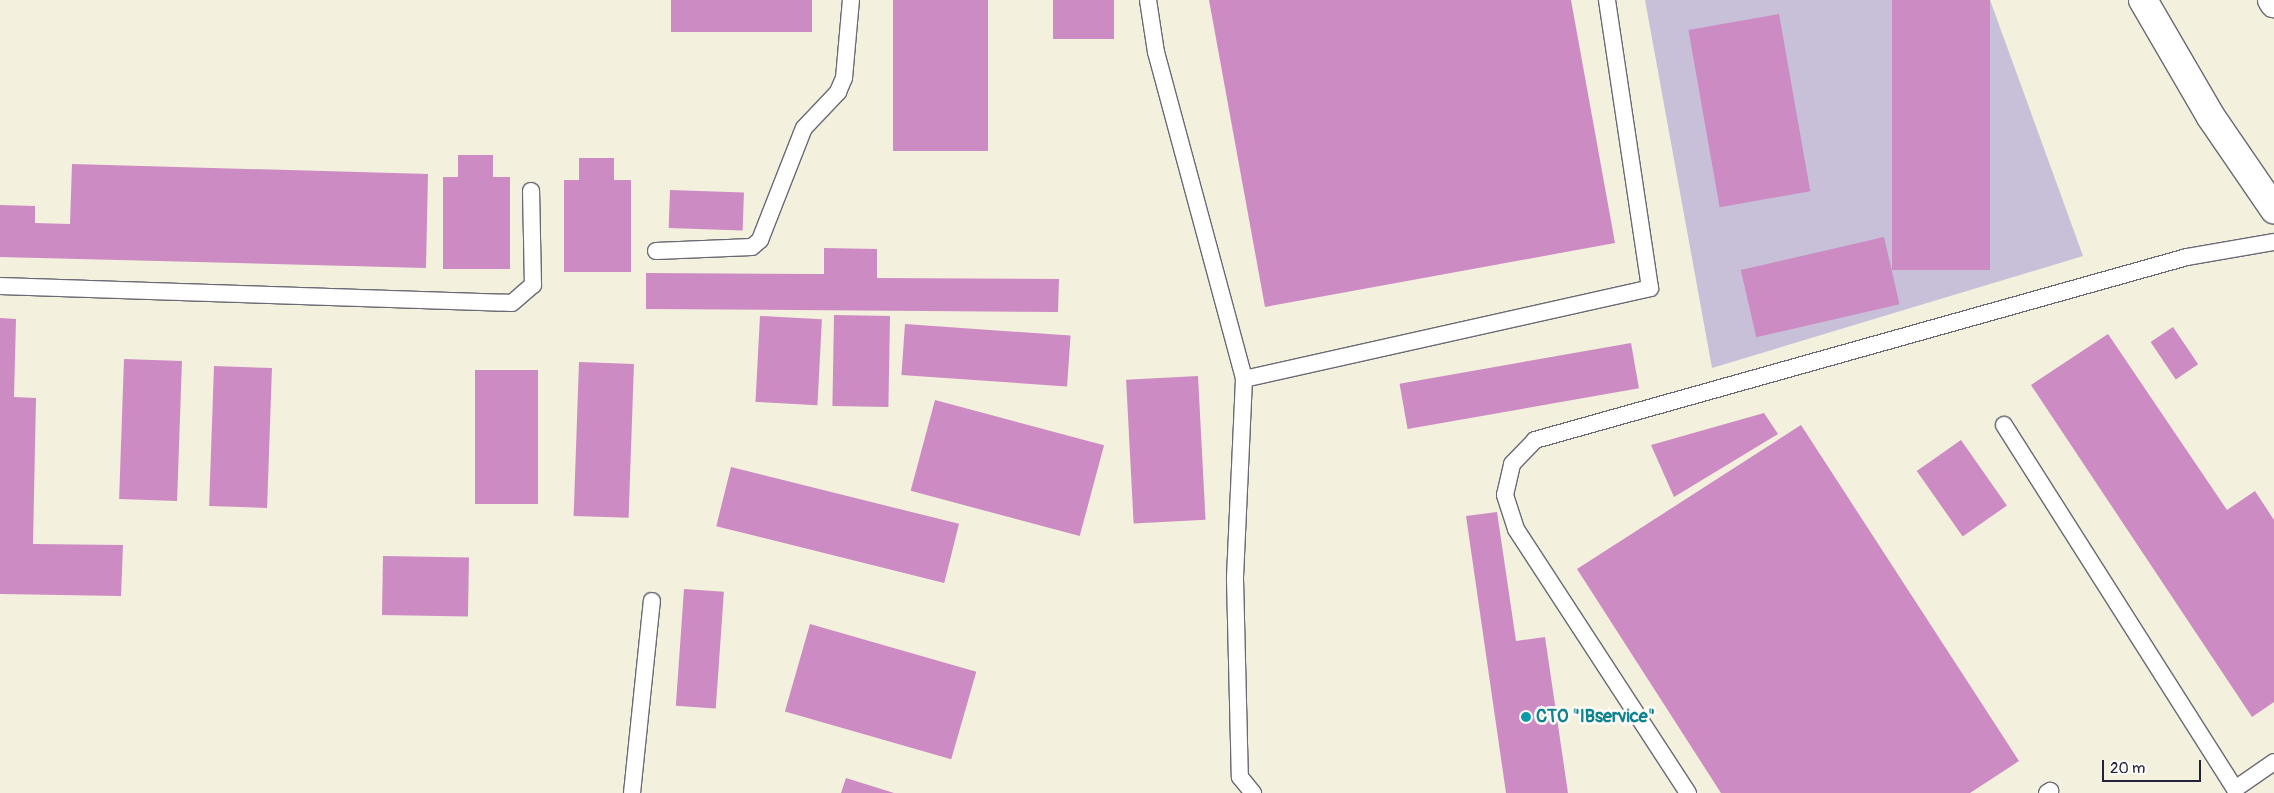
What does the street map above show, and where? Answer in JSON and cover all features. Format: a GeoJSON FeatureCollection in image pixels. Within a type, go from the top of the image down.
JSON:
{"type":"FeatureCollection","features":[{"type":"Feature","properties":{"kind":"street"},"geometry":{"type":"LineString","coordinates":[[2143,0],[2211,117],[2274,210]]}},
{"type":"Feature","properties":{"kind":"lane"},"geometry":{"type":"LineString","coordinates":[[656,251],[752,248],[760,240],[804,128],[838,92],[844,78],[851,0]]}},
{"type":"Feature","properties":{"kind":"lane"},"geometry":{"type":"LineString","coordinates":[[1148,0],[1156,52],[1244,379],[1235,579],[1240,777],[1253,793]]}},
{"type":"Feature","properties":{"kind":"lane"},"geometry":{"type":"LineString","coordinates":[[1244,379],[1650,288],[1607,0]]}},
{"type":"Feature","properties":{"kind":"lane"},"geometry":{"type":"LineString","coordinates":[[0,286],[512,303],[532,285],[532,191]]}},
{"type":"Feature","properties":{"kind":"lane"},"geometry":{"type":"LineString","coordinates":[[1688,793],[1516,529],[1505,494],[1512,464],[1535,440],[2187,257],[2274,242]]}},
{"type":"Feature","properties":{"kind":"lane"},"geometry":{"type":"LineString","coordinates":[[2004,425],[2235,789],[2274,762]]}},
{"type":"Feature","properties":{"kind":"lane"},"geometry":{"type":"LineString","coordinates":[[632,793],[652,601]]}},
{"type":"Feature","properties":{"kind":"shaded area"},"geometry":{"type":"Polygon","coordinates":[[[1645,0],[1990,0],[2083,256],[1712,368],[1645,0]]]}},
{"type":"Feature","properties":{"kind":"building"},"geometry":{"type":"Polygon","coordinates":[[[671,0],[812,0],[812,32],[671,32],[671,0]]]}},
{"type":"Feature","properties":{"kind":"building"},"geometry":{"type":"Polygon","coordinates":[[[893,0],[988,0],[988,151],[893,151],[893,0]]]}},
{"type":"Feature","properties":{"kind":"building"},"geometry":{"type":"Polygon","coordinates":[[[1053,0],[1114,0],[1114,39],[1053,39],[1053,0]]]}},
{"type":"Feature","properties":{"kind":"building"},"geometry":{"type":"Polygon","coordinates":[[[1209,0],[1571,0],[1615,243],[1265,307],[1209,0]]]}},
{"type":"Feature","properties":{"kind":"building"},"geometry":{"type":"Polygon","coordinates":[[[1892,0],[1990,0],[1990,270],[1892,270],[1892,0]]]}},
{"type":"Feature","properties":{"kind":"building"},"geometry":{"type":"Polygon","coordinates":[[[1779,14],[1810,191],[1720,207],[1688,30],[1779,14]]]}},
{"type":"Feature","properties":{"kind":"building"},"geometry":{"type":"Polygon","coordinates":[[[458,155],[493,155],[493,177],[510,177],[510,269],[443,269],[443,177],[458,177],[458,155]]]}},
{"type":"Feature","properties":{"kind":"building"},"geometry":{"type":"Polygon","coordinates":[[[579,158],[614,158],[614,180],[631,180],[631,272],[564,272],[564,180],[579,180],[579,158]]]}},
{"type":"Feature","properties":{"kind":"building"},"geometry":{"type":"Polygon","coordinates":[[[72,164],[428,174],[426,268],[0,257],[0,205],[35,206],[35,223],[70,224],[72,164]]]}},
{"type":"Feature","properties":{"kind":"building"},"geometry":{"type":"Polygon","coordinates":[[[670,190],[744,193],[743,231],[669,228],[670,190]]]}},
{"type":"Feature","properties":{"kind":"building"},"geometry":{"type":"Polygon","coordinates":[[[1884,237],[1900,304],[1756,337],[1741,270],[1884,237]]]}},
{"type":"Feature","properties":{"kind":"building"},"geometry":{"type":"Polygon","coordinates":[[[824,248],[877,249],[877,278],[1059,279],[1058,312],[646,309],[646,273],[824,274],[824,248]]]}},
{"type":"Feature","properties":{"kind":"building"},"geometry":{"type":"Polygon","coordinates":[[[834,315],[890,316],[888,407],[832,406],[834,315]]]}},
{"type":"Feature","properties":{"kind":"building"},"geometry":{"type":"Polygon","coordinates":[[[760,316],[822,319],[817,405],[755,402],[760,316]]]}},
{"type":"Feature","properties":{"kind":"building"},"geometry":{"type":"Polygon","coordinates":[[[0,318],[16,319],[14,397],[36,398],[33,544],[123,545],[121,596],[0,594],[0,318]]]}},
{"type":"Feature","properties":{"kind":"building"},"geometry":{"type":"Polygon","coordinates":[[[905,324],[1071,336],[1067,386],[901,375],[905,324]]]}},
{"type":"Feature","properties":{"kind":"building"},"geometry":{"type":"Polygon","coordinates":[[[2173,327],[2198,364],[2176,379],[2151,342],[2173,327]]]}},
{"type":"Feature","properties":{"kind":"building"},"geometry":{"type":"Polygon","coordinates":[[[2108,334],[2227,510],[2255,491],[2274,520],[2274,702],[2252,717],[2031,385],[2108,334]]]}},
{"type":"Feature","properties":{"kind":"building"},"geometry":{"type":"Polygon","coordinates":[[[1631,343],[1639,388],[1408,429],[1400,384],[1631,343]]]}},
{"type":"Feature","properties":{"kind":"building"},"geometry":{"type":"Polygon","coordinates":[[[124,359],[182,361],[177,501],[119,499],[124,359]]]}},
{"type":"Feature","properties":{"kind":"building"},"geometry":{"type":"Polygon","coordinates":[[[579,362],[634,364],[629,518],[574,516],[579,362]]]}},
{"type":"Feature","properties":{"kind":"building"},"geometry":{"type":"Polygon","coordinates":[[[214,366],[272,368],[267,508],[209,506],[214,366]]]}},
{"type":"Feature","properties":{"kind":"building"},"geometry":{"type":"Polygon","coordinates":[[[475,370],[538,370],[538,504],[475,504],[475,370]]]}},
{"type":"Feature","properties":{"kind":"building"},"geometry":{"type":"Polygon","coordinates":[[[1198,376],[1206,520],[1134,524],[1126,380],[1198,376]]]}},
{"type":"Feature","properties":{"kind":"building"},"geometry":{"type":"Polygon","coordinates":[[[935,400],[1104,445],[1080,536],[911,491],[935,400]]]}},
{"type":"Feature","properties":{"kind":"building"},"geometry":{"type":"Polygon","coordinates":[[[1764,413],[1778,434],[1674,497],[1651,445],[1764,413]]]}},
{"type":"Feature","properties":{"kind":"building"},"geometry":{"type":"Polygon","coordinates":[[[1801,425],[2019,761],[1970,793],[1721,793],[1577,569],[1801,425]]]}},
{"type":"Feature","properties":{"kind":"building"},"geometry":{"type":"Polygon","coordinates":[[[1961,440],[2007,506],[1963,537],[1917,471],[1961,440]]]}},
{"type":"Feature","properties":{"kind":"building"},"geometry":{"type":"Polygon","coordinates":[[[731,467],[959,524],[944,583],[716,526],[731,467]]]}},
{"type":"Feature","properties":{"kind":"building","name":"СТО \"IBservice\""},"geometry":{"type":"Polygon","coordinates":[[[1497,512],[1516,641],[1545,637],[1568,793],[1506,793],[1466,516],[1497,512]]]}},
{"type":"Feature","properties":{"kind":"building"},"geometry":{"type":"Polygon","coordinates":[[[383,556],[469,558],[468,616],[382,615],[383,556]]]}},
{"type":"Feature","properties":{"kind":"building"},"geometry":{"type":"Polygon","coordinates":[[[684,589],[724,592],[716,709],[676,706],[684,589]]]}},
{"type":"Feature","properties":{"kind":"building"},"geometry":{"type":"Polygon","coordinates":[[[810,624],[976,672],[951,759],[785,711],[810,624]]]}},
{"type":"Feature","properties":{"kind":"building"},"geometry":{"type":"Polygon","coordinates":[[[846,778],[894,793],[841,793],[846,778]]]}},
{"type":"Feature","properties":{"kind":"place","name":"СТО \"IBservice\""},"geometry":{"type":"Point","coordinates":[1526,717]}}]}
